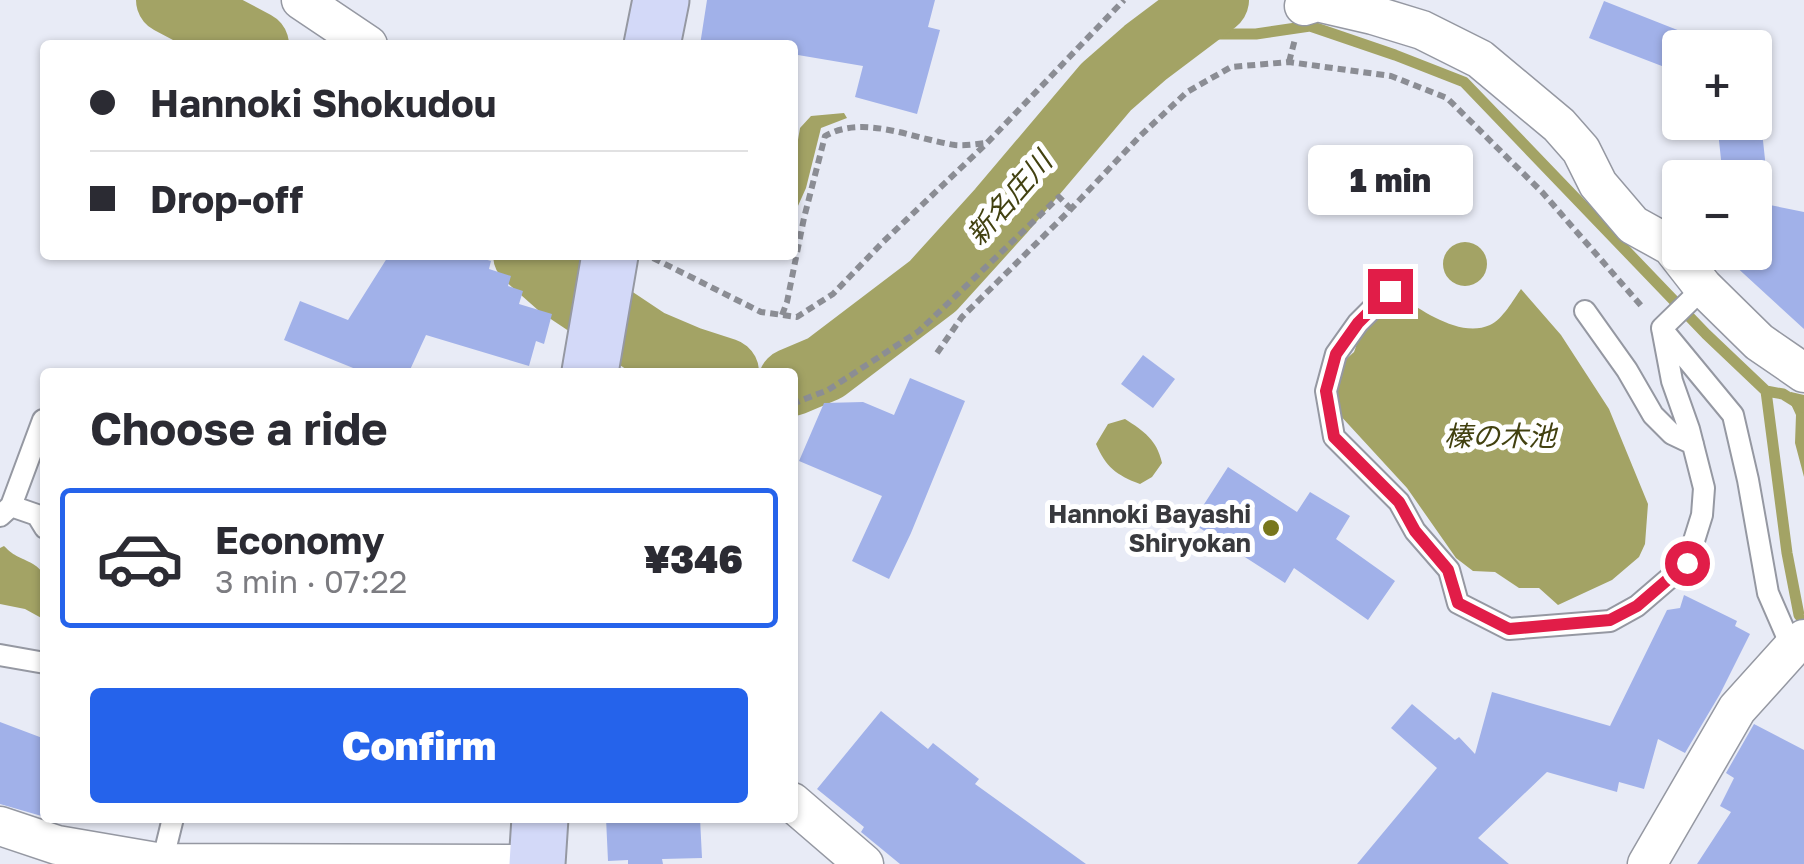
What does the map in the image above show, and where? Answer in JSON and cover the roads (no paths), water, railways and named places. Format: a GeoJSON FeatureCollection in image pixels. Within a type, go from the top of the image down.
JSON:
{"type":"FeatureCollection","features":[{"type":"Feature","properties":{"kind":"street"},"geometry":{"type":"LineString","coordinates":[[301,0],[361,40]]}},
{"type":"Feature","properties":{"kind":"street"},"geometry":{"type":"LineString","coordinates":[[653,40],[660,0]]}},
{"type":"Feature","properties":{"kind":"street"},"geometry":{"type":"LineString","coordinates":[[1304,6],[1317,2],[1373,15],[1422,30],[1480,59],[1560,125],[1581,150],[1598,184],[1633,225],[1671,246],[1702,289],[1759,342],[1804,372]]}},
{"type":"Feature","properties":{"kind":"street"},"geometry":{"type":"LineString","coordinates":[[591,365],[609,260]]}},
{"type":"Feature","properties":{"kind":"street"},"geometry":{"type":"LineString","coordinates":[[1647,864],[1737,709],[1797,644]]}},
{"type":"Feature","properties":{"kind":"street"},"geometry":{"type":"LineString","coordinates":[[798,807],[864,864]]}},
{"type":"Feature","properties":{"kind":"street"},"geometry":{"type":"LineString","coordinates":[[0,826],[57,846],[162,864],[537,864],[540,823]]}},
{"type":"Feature","properties":{"kind":"lane"},"geometry":{"type":"LineString","coordinates":[[1662,328],[1702,289]]}},
{"type":"Feature","properties":{"kind":"lane"},"geometry":{"type":"LineString","coordinates":[[1390,291],[1358,323],[1336,354],[1326,391],[1334,437],[1399,502],[1415,531],[1448,570],[1458,603],[1509,629],[1610,620],[1637,606],[1687,563],[1702,515],[1704,488],[1672,381],[1662,328]]}},
{"type":"Feature","properties":{"kind":"lane"},"geometry":{"type":"LineString","coordinates":[[1585,311],[1653,415],[1672,434],[1693,444]]}},
{"type":"Feature","properties":{"kind":"lane"},"geometry":{"type":"LineString","coordinates":[[1662,328],[1733,414],[1768,593],[1797,644]]}},
{"type":"Feature","properties":{"kind":"lane"},"geometry":{"type":"LineString","coordinates":[[40,427],[5,511],[40,518]]}},
{"type":"Feature","properties":{"kind":"lane"},"geometry":{"type":"LineString","coordinates":[[0,655],[40,663]]}},
{"type":"Feature","properties":{"kind":"lane"},"geometry":{"type":"LineString","coordinates":[[162,864],[172,823]]}},
{"type":"Feature","properties":{"kind":"water"},"geometry":{"type":"Polygon","coordinates":[[[844,113],[847,118],[821,128],[798,206],[798,140],[800,128],[811,116],[844,113]]]}},
{"type":"Feature","properties":{"kind":"water"},"geometry":{"type":"Polygon","coordinates":[[[1465,242],[1481,248],[1487,264],[1481,280],[1465,286],[1449,280],[1443,264],[1449,248],[1465,242]]]}},
{"type":"Feature","properties":{"kind":"water","name":"榛の木池"},"geometry":{"type":"Polygon","coordinates":[[[1521,289],[1561,335],[1609,409],[1648,504],[1645,544],[1639,557],[1612,580],[1558,605],[1539,588],[1519,588],[1495,572],[1473,571],[1456,558],[1407,488],[1338,413],[1335,384],[1343,362],[1354,352],[1360,335],[1395,300],[1402,298],[1455,326],[1479,328],[1499,318],[1521,289]]]}},
{"type":"Feature","properties":{"kind":"water"},"geometry":{"type":"Polygon","coordinates":[[[1791,392],[1804,395],[1804,477],[1795,443],[1796,415],[1790,402],[1791,392]]]}},
{"type":"Feature","properties":{"kind":"water"},"geometry":{"type":"Polygon","coordinates":[[[1125,419],[1149,437],[1162,463],[1152,477],[1140,484],[1113,469],[1096,444],[1108,424],[1125,419]]]}},
{"type":"Feature","properties":{"kind":"water"},"geometry":{"type":"Polygon","coordinates":[[[4,546],[40,570],[40,617],[25,609],[0,604],[0,548],[4,546]]]}},
{"type":"Feature","properties":{"kind":"waterway","name":"新名庄川"},"geometry":{"type":"LineString","coordinates":[[170,0],[246,40]]}},
{"type":"Feature","properties":{"kind":"waterway","name":"新名庄川"},"geometry":{"type":"LineString","coordinates":[[798,379],[825,368],[933,286],[1106,87],[1215,0]]}},
{"type":"Feature","properties":{"kind":"waterway"},"geometry":{"type":"LineString","coordinates":[[1146,52],[1197,34],[1256,34],[1310,26],[1464,82],[1706,334],[1766,391],[1787,553],[1799,615],[1804,621]]}},
{"type":"Feature","properties":{"kind":"waterway","name":"新名庄川"},"geometry":{"type":"LineString","coordinates":[[533,260],[561,285],[648,343],[713,368]]}},
{"type":"Feature","properties":{"kind":"waterway"},"geometry":{"type":"LineString","coordinates":[[1766,391],[1783,394],[1804,407]]}},
{"type":"Feature","properties":{"kind":"place","name":"Hannoki Bayashi Shiryokan"},"geometry":{"type":"Point","coordinates":[1271,528]}}]}
